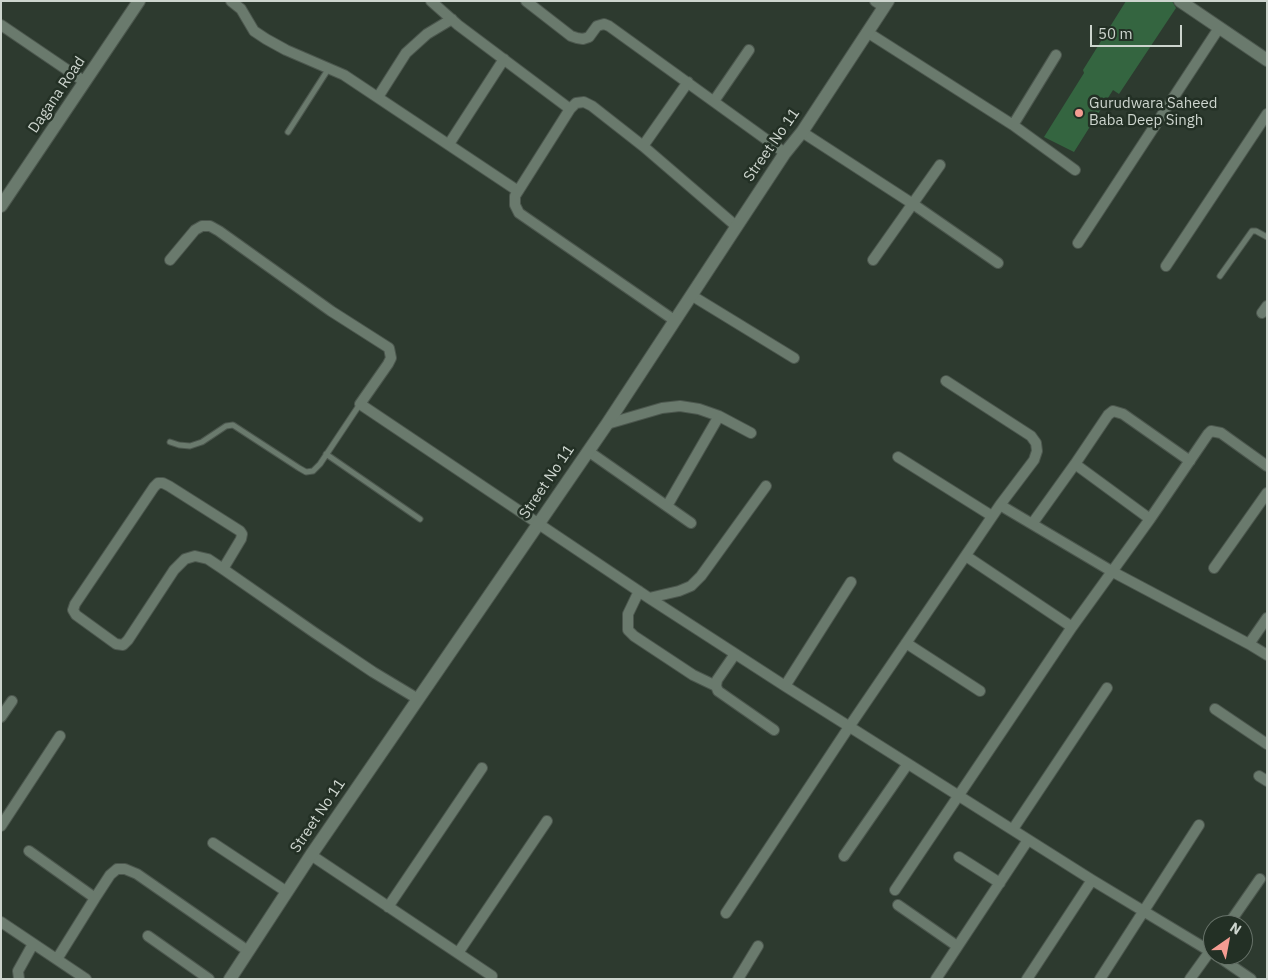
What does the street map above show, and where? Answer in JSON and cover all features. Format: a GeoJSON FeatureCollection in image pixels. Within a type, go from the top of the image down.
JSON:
{"type":"FeatureCollection","features":[{"type":"Feature","properties":{"kind":"street","name":"Dagana Road"},"geometry":{"type":"LineString","coordinates":[[1,206],[139,1]]}},
{"type":"Feature","properties":{"kind":"street"},"geometry":{"type":"LineString","coordinates":[[231,1],[240,9],[254,31],[286,50],[330,68],[518,191]]}},
{"type":"Feature","properties":{"kind":"street"},"geometry":{"type":"LineString","coordinates":[[431,1],[570,109]]}},
{"type":"Feature","properties":{"kind":"street"},"geometry":{"type":"LineString","coordinates":[[526,1],[571,36],[577,38],[589,37],[597,26],[604,24],[610,26],[785,153]]}},
{"type":"Feature","properties":{"kind":"street"},"geometry":{"type":"LineString","coordinates":[[1180,1],[1265,56]]}},
{"type":"Feature","properties":{"kind":"street","name":"Street No 11"},"geometry":{"type":"LineString","coordinates":[[230,979],[311,855],[607,424],[736,226],[785,153],[802,132],[867,32],[882,3]]}},
{"type":"Feature","properties":{"kind":"street"},"geometry":{"type":"LineString","coordinates":[[378,98],[406,53],[427,34],[452,19]]}},
{"type":"Feature","properties":{"kind":"street"},"geometry":{"type":"LineString","coordinates":[[1,25],[85,82]]}},
{"type":"Feature","properties":{"kind":"street"},"geometry":{"type":"LineString","coordinates":[[1078,243],[1219,28]]}},
{"type":"Feature","properties":{"kind":"street"},"geometry":{"type":"LineString","coordinates":[[867,32],[1013,125],[1076,170]]}},
{"type":"Feature","properties":{"kind":"street"},"geometry":{"type":"LineString","coordinates":[[714,101],[749,50]]}},
{"type":"Feature","properties":{"kind":"street"},"geometry":{"type":"LineString","coordinates":[[1013,125],[1056,54]]}},
{"type":"Feature","properties":{"kind":"street"},"geometry":{"type":"LineString","coordinates":[[448,144],[504,59]]}},
{"type":"Feature","properties":{"kind":"street"},"geometry":{"type":"LineString","coordinates":[[643,146],[688,82]]}},
{"type":"Feature","properties":{"kind":"street"},"geometry":{"type":"LineString","coordinates":[[674,320],[519,213],[515,205],[515,196],[570,109],[576,103],[584,102],[592,106],[643,146],[736,226]]}},
{"type":"Feature","properties":{"kind":"street"},"geometry":{"type":"LineString","coordinates":[[1166,266],[1267,114]]}},
{"type":"Feature","properties":{"kind":"street"},"geometry":{"type":"LineString","coordinates":[[802,132],[998,263]]}},
{"type":"Feature","properties":{"kind":"street"},"geometry":{"type":"LineString","coordinates":[[873,260],[940,165]]}},
{"type":"Feature","properties":{"kind":"street"},"geometry":{"type":"LineString","coordinates":[[170,260],[195,230],[202,226],[210,226],[331,311],[389,348],[391,358],[360,404],[538,525],[735,654],[1092,880],[1203,946]]}},
{"type":"Feature","properties":{"kind":"street"},"geometry":{"type":"LineString","coordinates":[[692,295],[794,358]]}},
{"type":"Feature","properties":{"kind":"street"},"geometry":{"type":"LineString","coordinates":[[726,913],[992,516],[1034,460],[1037,451],[1036,444],[1031,436],[946,381]]}},
{"type":"Feature","properties":{"kind":"street"},"geometry":{"type":"LineString","coordinates":[[607,424],[662,408],[680,406],[699,409],[719,416],[751,433]]}},
{"type":"Feature","properties":{"kind":"street"},"geometry":{"type":"LineString","coordinates":[[1032,524],[1108,415],[1113,411],[1123,414],[1190,461]]}},
{"type":"Feature","properties":{"kind":"street"},"geometry":{"type":"LineString","coordinates":[[667,506],[719,416]]}},
{"type":"Feature","properties":{"kind":"street"},"geometry":{"type":"LineString","coordinates":[[895,890],[1072,627],[1113,572],[1208,434],[1211,431],[1216,431],[1267,466]]}},
{"type":"Feature","properties":{"kind":"street"},"geometry":{"type":"LineString","coordinates":[[588,451],[691,523]]}},
{"type":"Feature","properties":{"kind":"street"},"geometry":{"type":"LineString","coordinates":[[898,457],[992,516]]}},
{"type":"Feature","properties":{"kind":"street"},"geometry":{"type":"LineString","coordinates":[[1075,464],[1150,519]]}},
{"type":"Feature","properties":{"kind":"street"},"geometry":{"type":"LineString","coordinates":[[223,569],[242,539],[240,531],[169,486],[158,483],[75,604],[73,610],[76,615],[116,644],[123,645],[174,570],[185,559],[195,556],[208,559],[373,672],[418,699]]}},
{"type":"Feature","properties":{"kind":"street"},"geometry":{"type":"LineString","coordinates":[[649,598],[679,591],[691,586],[701,576],[766,486]]}},
{"type":"Feature","properties":{"kind":"street"},"geometry":{"type":"LineString","coordinates":[[1214,568],[1267,493]]}},
{"type":"Feature","properties":{"kind":"street"},"geometry":{"type":"LineString","coordinates":[[1000,505],[1113,572],[1267,655]]}},
{"type":"Feature","properties":{"kind":"street"},"geometry":{"type":"LineString","coordinates":[[966,556],[1072,627]]}},
{"type":"Feature","properties":{"kind":"street"},"geometry":{"type":"LineString","coordinates":[[785,686],[851,582]]}},
{"type":"Feature","properties":{"kind":"street"},"geometry":{"type":"LineString","coordinates":[[639,591],[628,614],[628,630],[634,636],[693,675],[716,686]]}},
{"type":"Feature","properties":{"kind":"street"},"geometry":{"type":"LineString","coordinates":[[1249,644],[1267,618]]}},
{"type":"Feature","properties":{"kind":"street"},"geometry":{"type":"LineString","coordinates":[[906,643],[980,691]]}},
{"type":"Feature","properties":{"kind":"street"},"geometry":{"type":"LineString","coordinates":[[735,654],[717,680],[716,686],[718,691],[774,730]]}},
{"type":"Feature","properties":{"kind":"street"},"geometry":{"type":"LineString","coordinates":[[1013,829],[1107,688]]}},
{"type":"Feature","properties":{"kind":"street"},"geometry":{"type":"LineString","coordinates":[[1,717],[12,701]]}},
{"type":"Feature","properties":{"kind":"street"},"geometry":{"type":"LineString","coordinates":[[1215,709],[1267,744]]}},
{"type":"Feature","properties":{"kind":"street"},"geometry":{"type":"LineString","coordinates":[[1,826],[60,736]]}},
{"type":"Feature","properties":{"kind":"street"},"geometry":{"type":"LineString","coordinates":[[844,856],[907,764]]}},
{"type":"Feature","properties":{"kind":"street"},"geometry":{"type":"LineString","coordinates":[[388,906],[482,768]]}},
{"type":"Feature","properties":{"kind":"street"},"geometry":{"type":"LineString","coordinates":[[458,953],[547,821]]}},
{"type":"Feature","properties":{"kind":"street"},"geometry":{"type":"LineString","coordinates":[[1100,979],[1199,825]]}},
{"type":"Feature","properties":{"kind":"street"},"geometry":{"type":"LineString","coordinates":[[936,979],[1028,840]]}},
{"type":"Feature","properties":{"kind":"street"},"geometry":{"type":"LineString","coordinates":[[214,843],[287,892]]}},
{"type":"Feature","properties":{"kind":"street"},"geometry":{"type":"LineString","coordinates":[[29,851],[95,898]]}},
{"type":"Feature","properties":{"kind":"street"},"geometry":{"type":"LineString","coordinates":[[311,855],[492,976]]}},
{"type":"Feature","properties":{"kind":"street"},"geometry":{"type":"LineString","coordinates":[[959,856],[1000,883]]}},
{"type":"Feature","properties":{"kind":"street"},"geometry":{"type":"LineString","coordinates":[[57,958],[110,875],[117,869],[125,869],[137,874],[248,951]]}},
{"type":"Feature","properties":{"kind":"street"},"geometry":{"type":"LineString","coordinates":[[1235,915],[1260,879]]}},
{"type":"Feature","properties":{"kind":"street"},"geometry":{"type":"LineString","coordinates":[[1027,979],[1092,880]]}},
{"type":"Feature","properties":{"kind":"street"},"geometry":{"type":"LineString","coordinates":[[898,905],[957,946]]}},
{"type":"Feature","properties":{"kind":"street"},"geometry":{"type":"LineString","coordinates":[[1,922],[86,979]]}},
{"type":"Feature","properties":{"kind":"street"},"geometry":{"type":"LineString","coordinates":[[148,936],[209,979]]}},
{"type":"Feature","properties":{"kind":"street"},"geometry":{"type":"LineString","coordinates":[[19,979],[18,971],[34,944]]}},
{"type":"Feature","properties":{"kind":"street"},"geometry":{"type":"LineString","coordinates":[[738,979],[758,946]]}},
{"type":"Feature","properties":{"kind":"street"},"geometry":{"type":"LineString","coordinates":[[1190,979],[1203,964]]}},
{"type":"Feature","properties":{"kind":"street"},"geometry":{"type":"LineString","coordinates":[[1231,965],[1251,979]]}},
{"type":"Feature","properties":{"kind":"lane"},"geometry":{"type":"LineString","coordinates":[[288,132],[330,68]]}},
{"type":"Feature","properties":{"kind":"lane"},"geometry":{"type":"LineString","coordinates":[[1220,276],[1252,231],[1267,237]]}},
{"type":"Feature","properties":{"kind":"lane"},"geometry":{"type":"LineString","coordinates":[[170,442],[190,446],[202,442],[226,426],[233,425],[306,472],[313,470],[326,454],[360,404]]}},
{"type":"Feature","properties":{"kind":"lane"},"geometry":{"type":"LineString","coordinates":[[326,454],[420,519]]}},
{"type":"Feature","properties":{"kind":"building"},"geometry":{"type":"Polygon","coordinates":[[[1126,1],[1172,1],[1176,8],[1119,94],[1113,90],[1074,152],[1044,137],[1126,1]]]}},
{"type":"Feature","properties":{"kind":"place","name":"Gurudwara Saheed Baba Deep Singh"},"geometry":{"type":"Point","coordinates":[1079,113]}}]}
